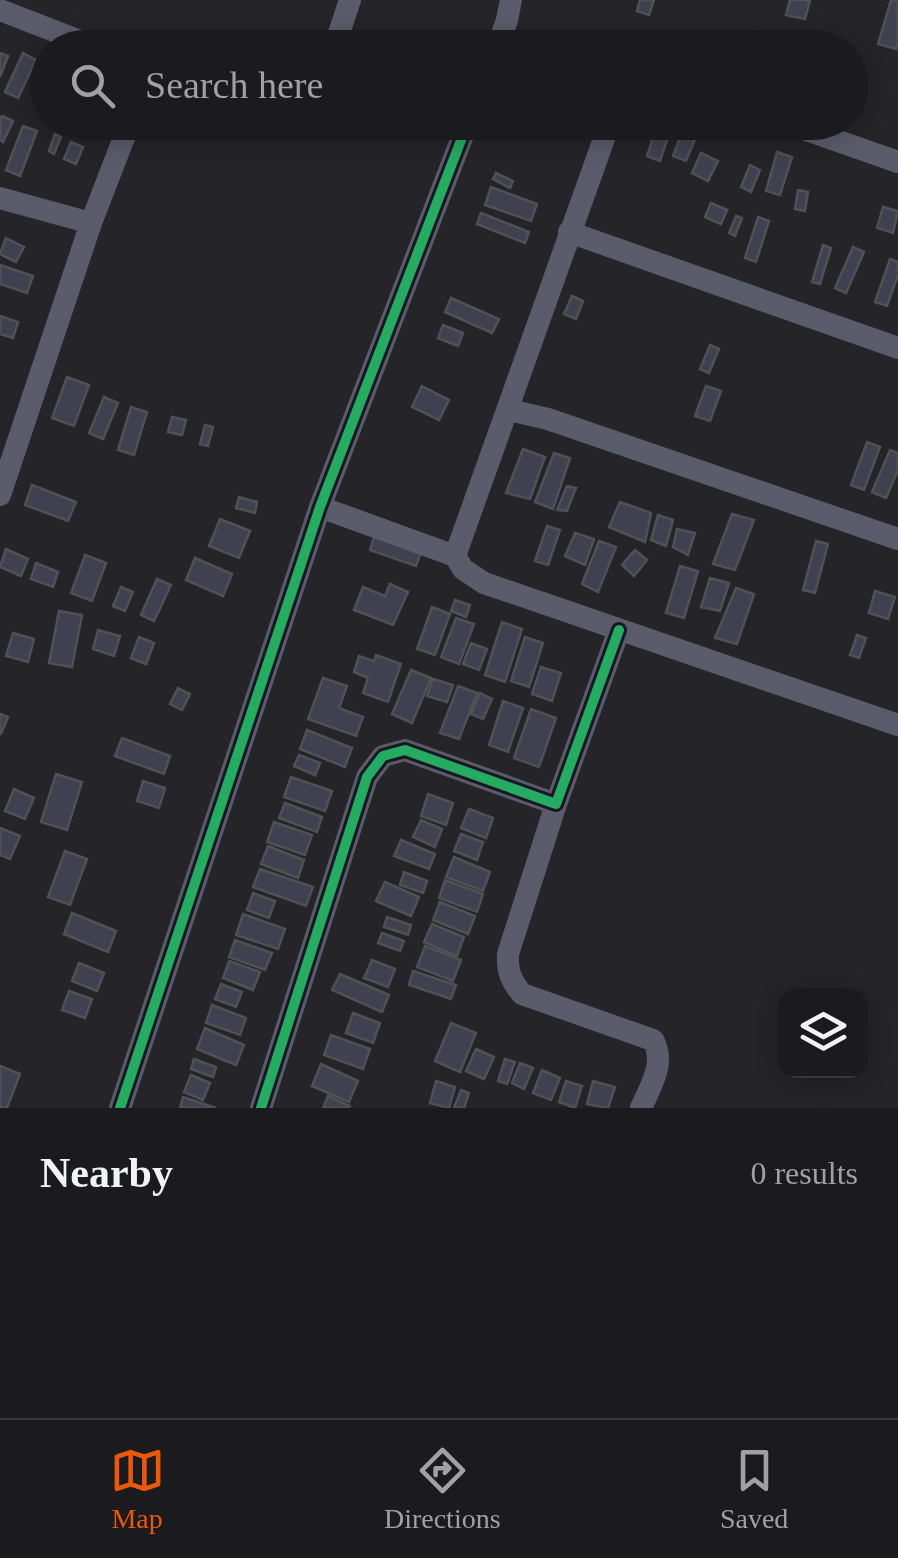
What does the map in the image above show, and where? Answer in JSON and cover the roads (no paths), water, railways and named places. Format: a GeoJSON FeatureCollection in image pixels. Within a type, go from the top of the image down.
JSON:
{"type":"FeatureCollection","features":[{"type":"Feature","properties":{"kind":"street"},"geometry":{"type":"LineString","coordinates":[[340,30],[350,0]]}},
{"type":"Feature","properties":{"kind":"street"},"geometry":{"type":"LineString","coordinates":[[504,30],[511,0]]}},
{"type":"Feature","properties":{"kind":"street"},"geometry":{"type":"LineString","coordinates":[[0,10],[52,30]]}},
{"type":"Feature","properties":{"kind":"street"},"geometry":{"type":"LineString","coordinates":[[0,495],[91,222],[123,140]]}},
{"type":"Feature","properties":{"kind":"street"},"geometry":{"type":"LineString","coordinates":[[120,1108],[320,508],[461,140]]}},
{"type":"Feature","properties":{"kind":"street"},"geometry":{"type":"LineString","coordinates":[[455,556],[603,140]]}},
{"type":"Feature","properties":{"kind":"street"},"geometry":{"type":"LineString","coordinates":[[835,140],[898,162]]}},
{"type":"Feature","properties":{"kind":"street"},"geometry":{"type":"LineString","coordinates":[[0,198],[91,222]]}},
{"type":"Feature","properties":{"kind":"street"},"geometry":{"type":"LineString","coordinates":[[570,232],[898,348]]}},
{"type":"Feature","properties":{"kind":"street"},"geometry":{"type":"LineString","coordinates":[[508,410],[548,419],[898,539]]}},
{"type":"Feature","properties":{"kind":"street"},"geometry":{"type":"LineString","coordinates":[[320,508],[455,556],[463,569],[484,583],[898,725]]}},
{"type":"Feature","properties":{"kind":"street"},"geometry":{"type":"LineString","coordinates":[[620,630],[556,804],[508,954],[507,968],[512,983],[522,994],[652,1040],[659,1051],[659,1065],[641,1108]]}},
{"type":"Feature","properties":{"kind":"street"},"geometry":{"type":"LineString","coordinates":[[261,1108],[368,777],[383,756],[405,750],[556,804]]}}]}
